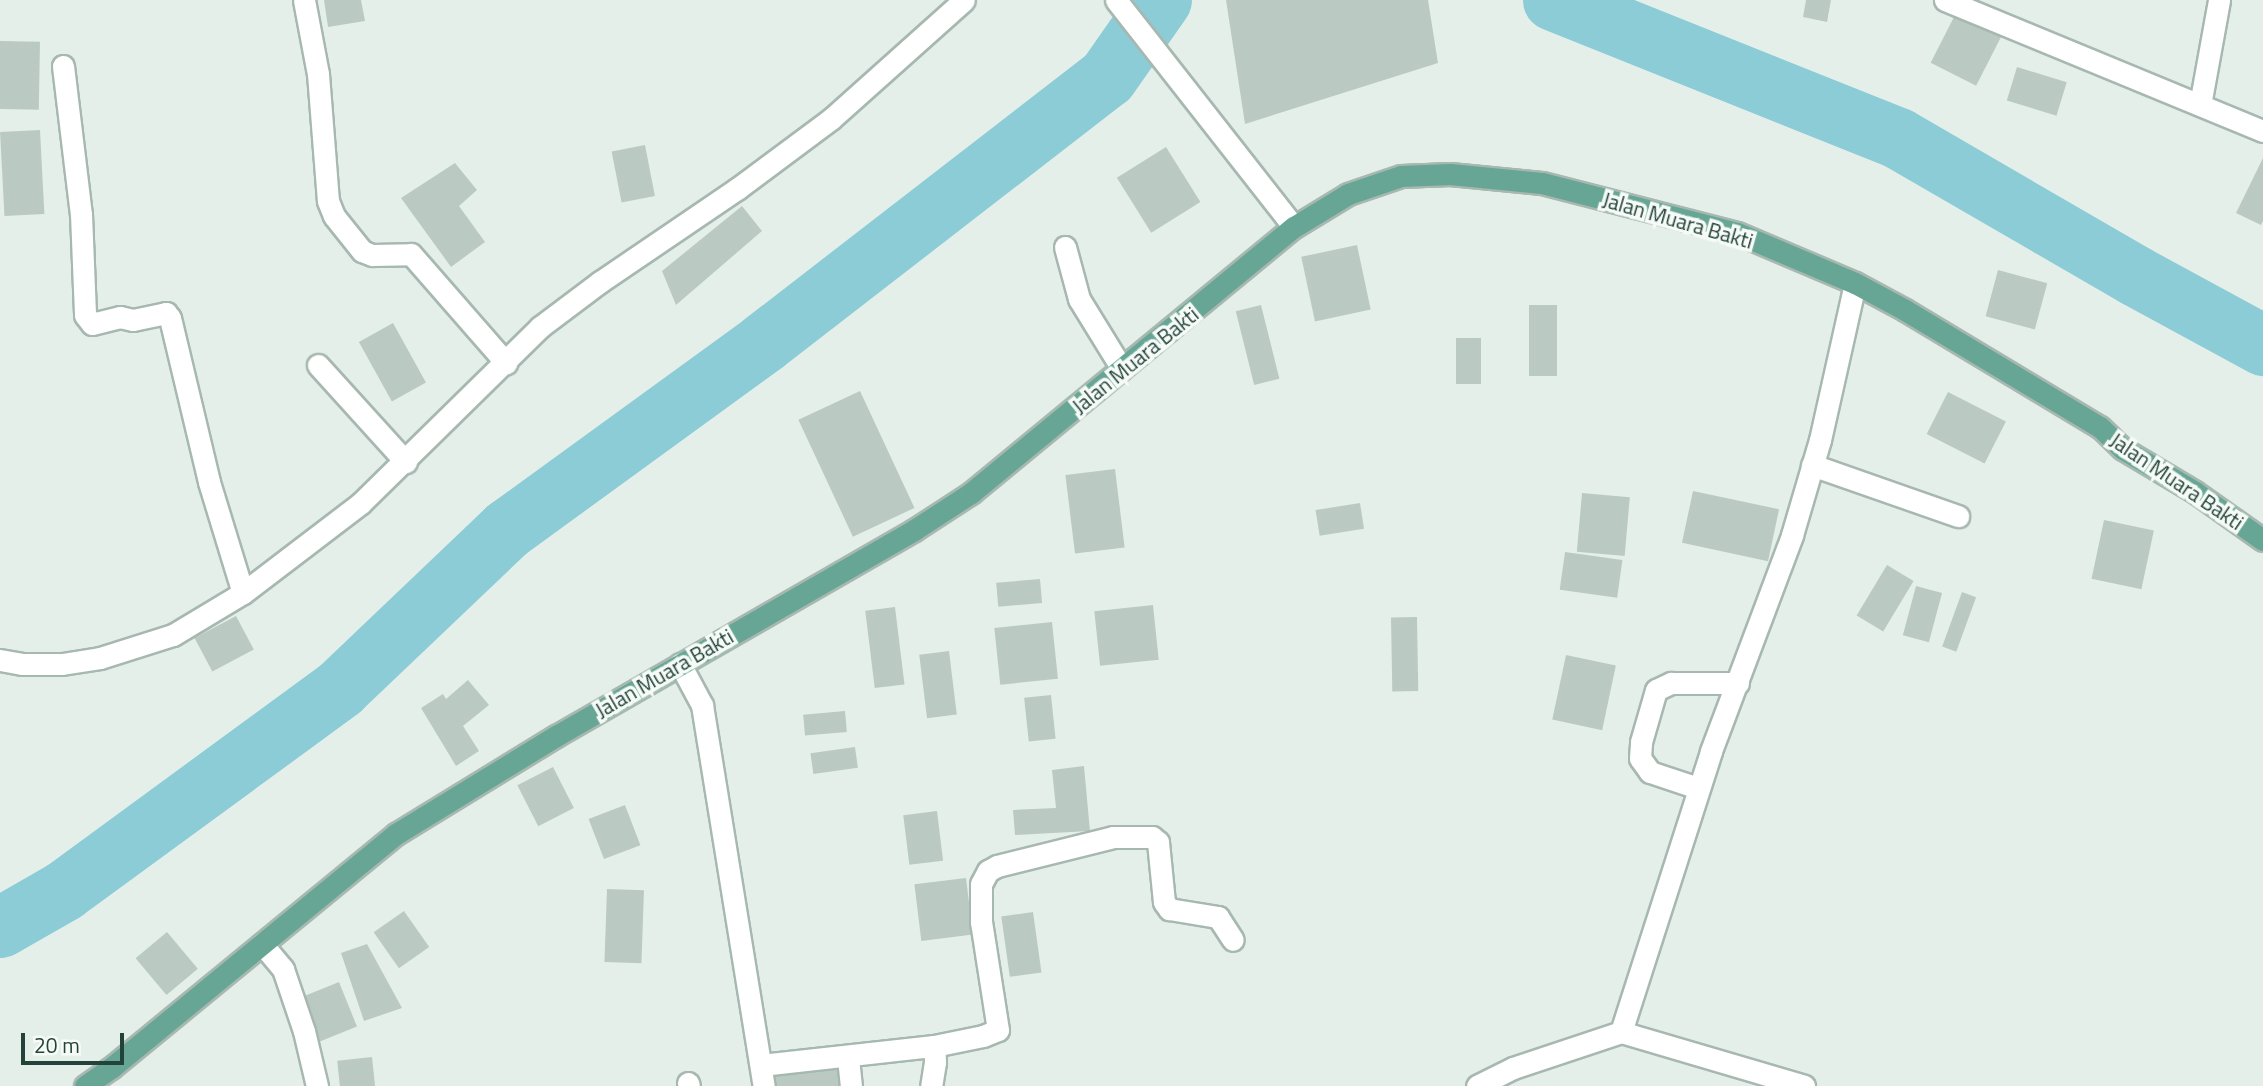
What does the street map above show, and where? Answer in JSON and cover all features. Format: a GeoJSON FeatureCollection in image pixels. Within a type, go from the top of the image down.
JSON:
{"type":"FeatureCollection","features":[{"type":"Feature","properties":{"kind":"main road","name":"Jalan Muara Bakti"},"geometry":{"type":"LineString","coordinates":[[85,1086],[111,1068],[396,834],[545,742],[914,530],[971,493],[1294,227],[1348,194],[1401,176],[1450,174],[1542,183],[1737,233],[1855,283],[1905,310],[2100,427],[2123,449],[2195,492],[2263,540]]}},
{"type":"Feature","properties":{"kind":"street"},"geometry":{"type":"LineString","coordinates":[[304,0],[318,74],[328,201],[334,216],[362,251],[372,255],[411,254],[506,363]]}},
{"type":"Feature","properties":{"kind":"street"},"geometry":{"type":"LineString","coordinates":[[0,660],[22,664],[62,664],[100,658],[173,635],[243,593],[328,530],[406,462],[540,327],[600,282],[664,242],[831,119],[964,0]]}},
{"type":"Feature","properties":{"kind":"street"},"geometry":{"type":"LineString","coordinates":[[1116,0],[1294,227]]}},
{"type":"Feature","properties":{"kind":"street"},"geometry":{"type":"LineString","coordinates":[[1945,0],[2263,131]]}},
{"type":"Feature","properties":{"kind":"street"},"geometry":{"type":"LineString","coordinates":[[2200,105],[2219,0]]}},
{"type":"Feature","properties":{"kind":"street"},"geometry":{"type":"LineString","coordinates":[[63,66],[81,214],[85,315],[92,324],[120,317],[133,320],[166,313],[170,318],[209,482],[243,593]]}},
{"type":"Feature","properties":{"kind":"street"},"geometry":{"type":"LineString","coordinates":[[1065,247],[1079,299],[1122,369]]}},
{"type":"Feature","properties":{"kind":"street"},"geometry":{"type":"LineString","coordinates":[[1621,1032],[1698,788],[1792,535],[1812,465],[1855,283]]}},
{"type":"Feature","properties":{"kind":"street"},"geometry":{"type":"LineString","coordinates":[[318,365],[406,462]]}},
{"type":"Feature","properties":{"kind":"street"},"geometry":{"type":"LineString","coordinates":[[1812,465],[1958,516]]}},
{"type":"Feature","properties":{"kind":"street"},"geometry":{"type":"LineString","coordinates":[[680,664],[702,705],[762,1076],[848,1058],[934,1046],[983,1036],[998,1030],[981,922],[981,884],[988,871],[997,866],[1114,837],[1152,837],[1158,842],[1164,902],[1169,909],[1218,917],[1233,940]]}},
{"type":"Feature","properties":{"kind":"street"},"geometry":{"type":"LineString","coordinates":[[1698,788],[1650,772],[1640,758],[1641,742],[1656,690],[1671,683],[1738,683]]}},
{"type":"Feature","properties":{"kind":"street"},"geometry":{"type":"LineString","coordinates":[[262,944],[283,969],[304,1031],[317,1086]]}},
{"type":"Feature","properties":{"kind":"street"},"geometry":{"type":"LineString","coordinates":[[1477,1086],[1513,1068],[1621,1032],[1804,1086]]}},
{"type":"Feature","properties":{"kind":"street"},"geometry":{"type":"LineString","coordinates":[[931,1086],[935,1062],[934,1046]]}},
{"type":"Feature","properties":{"kind":"street"},"geometry":{"type":"LineString","coordinates":[[848,1058],[851,1086]]}},
{"type":"Feature","properties":{"kind":"building"},"geometry":{"type":"Polygon","coordinates":[[[324,0],[361,0],[365,21],[328,27],[324,0]]]}},
{"type":"Feature","properties":{"kind":"building"},"geometry":{"type":"Polygon","coordinates":[[[1226,0],[1428,0],[1438,63],[1245,124],[1226,0]]]}},
{"type":"Feature","properties":{"kind":"building"},"geometry":{"type":"Polygon","coordinates":[[[1806,0],[1831,0],[1827,22],[1803,17],[1806,0]]]}},
{"type":"Feature","properties":{"kind":"building"},"geometry":{"type":"Polygon","coordinates":[[[1957,11],[2002,34],[1976,86],[1931,63],[1957,11]]]}},
{"type":"Feature","properties":{"kind":"building"},"geometry":{"type":"Polygon","coordinates":[[[0,41],[40,42],[39,110],[0,109],[0,41]]]}},
{"type":"Feature","properties":{"kind":"building"},"geometry":{"type":"Polygon","coordinates":[[[2017,67],[2067,82],[2056,116],[2007,100],[2017,67]]]}},
{"type":"Feature","properties":{"kind":"building"},"geometry":{"type":"Polygon","coordinates":[[[40,130],[44,214],[4,216],[0,132],[40,130]]]}},
{"type":"Feature","properties":{"kind":"building"},"geometry":{"type":"Polygon","coordinates":[[[645,145],[655,196],[622,203],[612,151],[645,145]]]}},
{"type":"Feature","properties":{"kind":"building"},"geometry":{"type":"Polygon","coordinates":[[[1166,147],[1200,202],[1151,233],[1117,178],[1166,147]]]}},
{"type":"Feature","properties":{"kind":"building"},"geometry":{"type":"Polygon","coordinates":[[[2263,158],[2263,221],[2261,225],[2236,213],[2263,158]]]}},
{"type":"Feature","properties":{"kind":"building"},"geometry":{"type":"Polygon","coordinates":[[[455,163],[477,190],[459,206],[485,242],[451,267],[401,198],[455,163]]]}},
{"type":"Feature","properties":{"kind":"building"},"geometry":{"type":"Polygon","coordinates":[[[742,206],[762,231],[676,305],[662,271],[742,206]]]}},
{"type":"Feature","properties":{"kind":"building"},"geometry":{"type":"Polygon","coordinates":[[[1357,245],[1371,310],[1315,321],[1301,257],[1357,245]]]}},
{"type":"Feature","properties":{"kind":"building"},"geometry":{"type":"Polygon","coordinates":[[[1998,270],[2047,283],[2035,330],[1986,316],[1998,270]]]}},
{"type":"Feature","properties":{"kind":"building"},"geometry":{"type":"Polygon","coordinates":[[[1261,305],[1279,379],[1254,385],[1236,311],[1261,305]]]}},
{"type":"Feature","properties":{"kind":"building"},"geometry":{"type":"Polygon","coordinates":[[[1529,305],[1557,305],[1557,376],[1529,376],[1529,305]]]}},
{"type":"Feature","properties":{"kind":"building"},"geometry":{"type":"Polygon","coordinates":[[[393,323],[426,382],[392,401],[359,342],[393,323]]]}},
{"type":"Feature","properties":{"kind":"building"},"geometry":{"type":"Polygon","coordinates":[[[1456,338],[1481,338],[1481,384],[1456,384],[1456,338]]]}},
{"type":"Feature","properties":{"kind":"building"},"geometry":{"type":"Polygon","coordinates":[[[860,391],[915,508],[853,537],[798,420],[860,391]]]}},
{"type":"Feature","properties":{"kind":"building"},"geometry":{"type":"Polygon","coordinates":[[[1948,392],[2006,422],[1985,463],[1927,434],[1948,392]]]}},
{"type":"Feature","properties":{"kind":"building"},"geometry":{"type":"Polygon","coordinates":[[[1115,469],[1125,547],[1075,554],[1065,475],[1115,469]]]}},
{"type":"Feature","properties":{"kind":"building"},"geometry":{"type":"Polygon","coordinates":[[[1693,491],[1779,509],[1768,561],[1682,543],[1693,491]]]}},
{"type":"Feature","properties":{"kind":"building"},"geometry":{"type":"Polygon","coordinates":[[[1582,493],[1630,497],[1625,556],[1577,552],[1582,493]]]}},
{"type":"Feature","properties":{"kind":"building"},"geometry":{"type":"Polygon","coordinates":[[[1360,503],[1364,529],[1320,536],[1316,510],[1360,503]]]}},
{"type":"Feature","properties":{"kind":"building"},"geometry":{"type":"Polygon","coordinates":[[[2104,520],[2154,531],[2141,589],[2092,579],[2104,520]]]}},
{"type":"Feature","properties":{"kind":"building"},"geometry":{"type":"Polygon","coordinates":[[[1565,552],[1622,560],[1617,598],[1560,590],[1565,552]]]}},
{"type":"Feature","properties":{"kind":"building"},"geometry":{"type":"Polygon","coordinates":[[[1887,565],[1914,581],[1883,632],[1857,616],[1887,565]]]}},
{"type":"Feature","properties":{"kind":"building"},"geometry":{"type":"Polygon","coordinates":[[[1040,579],[1042,603],[998,607],[996,583],[1040,579]]]}},
{"type":"Feature","properties":{"kind":"building"},"geometry":{"type":"Polygon","coordinates":[[[1916,586],[1942,593],[1929,642],[1903,635],[1916,586]]]}},
{"type":"Feature","properties":{"kind":"building"},"geometry":{"type":"Polygon","coordinates":[[[1962,592],[1976,597],[1956,652],[1942,647],[1962,592]]]}},
{"type":"Feature","properties":{"kind":"building"},"geometry":{"type":"Polygon","coordinates":[[[1153,605],[1159,660],[1100,666],[1094,611],[1153,605]]]}},
{"type":"Feature","properties":{"kind":"building"},"geometry":{"type":"Polygon","coordinates":[[[895,607],[905,684],[875,688],[865,611],[895,607]]]}},
{"type":"Feature","properties":{"kind":"building"},"geometry":{"type":"Polygon","coordinates":[[[236,616],[254,650],[212,672],[195,638],[236,616]]]}},
{"type":"Feature","properties":{"kind":"building"},"geometry":{"type":"Polygon","coordinates":[[[1391,617],[1417,617],[1418,691],[1392,691],[1391,617]]]}},
{"type":"Feature","properties":{"kind":"building"},"geometry":{"type":"Polygon","coordinates":[[[1052,622],[1058,679],[1000,685],[994,628],[1052,622]]]}},
{"type":"Feature","properties":{"kind":"building"},"geometry":{"type":"Polygon","coordinates":[[[949,651],[957,715],[927,718],[919,655],[949,651]]]}},
{"type":"Feature","properties":{"kind":"building"},"geometry":{"type":"Polygon","coordinates":[[[1566,655],[1616,666],[1602,730],[1552,720],[1566,655]]]}},
{"type":"Feature","properties":{"kind":"building"},"geometry":{"type":"Polygon","coordinates":[[[468,680],[489,705],[463,726],[479,751],[456,766],[421,708],[443,694],[446,699],[468,680]]]}},
{"type":"Feature","properties":{"kind":"building"},"geometry":{"type":"Polygon","coordinates":[[[1051,695],[1056,739],[1029,742],[1024,698],[1051,695]]]}},
{"type":"Feature","properties":{"kind":"building"},"geometry":{"type":"Polygon","coordinates":[[[845,711],[847,732],[805,736],[803,715],[845,711]]]}},
{"type":"Feature","properties":{"kind":"building"},"geometry":{"type":"Polygon","coordinates":[[[855,747],[858,768],[813,774],[810,753],[855,747]]]}},
{"type":"Feature","properties":{"kind":"building"},"geometry":{"type":"Polygon","coordinates":[[[1084,766],[1090,831],[1015,835],[1013,810],[1056,808],[1052,770],[1084,766]]]}},
{"type":"Feature","properties":{"kind":"building"},"geometry":{"type":"Polygon","coordinates":[[[553,767],[574,808],[538,826],[517,785],[553,767]]]}},
{"type":"Feature","properties":{"kind":"building"},"geometry":{"type":"Polygon","coordinates":[[[625,805],[640,845],[604,859],[589,819],[625,805]]]}},
{"type":"Feature","properties":{"kind":"building"},"geometry":{"type":"Polygon","coordinates":[[[937,811],[943,861],[909,865],[903,815],[937,811]]]}},
{"type":"Feature","properties":{"kind":"building"},"geometry":{"type":"Polygon","coordinates":[[[966,878],[973,935],[921,941],[914,884],[966,878]]]}},
{"type":"Feature","properties":{"kind":"building"},"geometry":{"type":"Polygon","coordinates":[[[607,889],[644,890],[641,963],[604,962],[607,889]]]}},
{"type":"Feature","properties":{"kind":"building"},"geometry":{"type":"Polygon","coordinates":[[[404,911],[429,947],[399,968],[374,932],[404,911]]]}},
{"type":"Feature","properties":{"kind":"building"},"geometry":{"type":"Polygon","coordinates":[[[1033,912],[1041,972],[1010,977],[1001,916],[1033,912]]]}},
{"type":"Feature","properties":{"kind":"building"},"geometry":{"type":"Polygon","coordinates":[[[167,932],[198,969],[166,995],[136,958],[167,932]]]}},
{"type":"Feature","properties":{"kind":"building"},"geometry":{"type":"Polygon","coordinates":[[[367,944],[402,1008],[364,1021],[341,953],[367,944]]]}},
{"type":"Feature","properties":{"kind":"building"},"geometry":{"type":"Polygon","coordinates":[[[339,982],[357,1027],[320,1041],[302,997],[339,982]]]}},
{"type":"Feature","properties":{"kind":"building"},"geometry":{"type":"Polygon","coordinates":[[[372,1057],[375,1086],[340,1086],[337,1061],[372,1057]]]}},
{"type":"Feature","properties":{"kind":"building"},"geometry":{"type":"Polygon","coordinates":[[[845,1069],[847,1086],[769,1086],[768,1075],[845,1069]]]}},
{"type":"Feature","properties":{"kind":"waterway"},"geometry":{"type":"LineString","coordinates":[[0,927],[63,891],[340,688],[507,529],[764,342],[1107,77],[1161,0]]}},
{"type":"Feature","properties":{"kind":"waterway"},"geometry":{"type":"LineString","coordinates":[[1553,0],[1898,138],[2136,276],[2263,345]]}}]}
